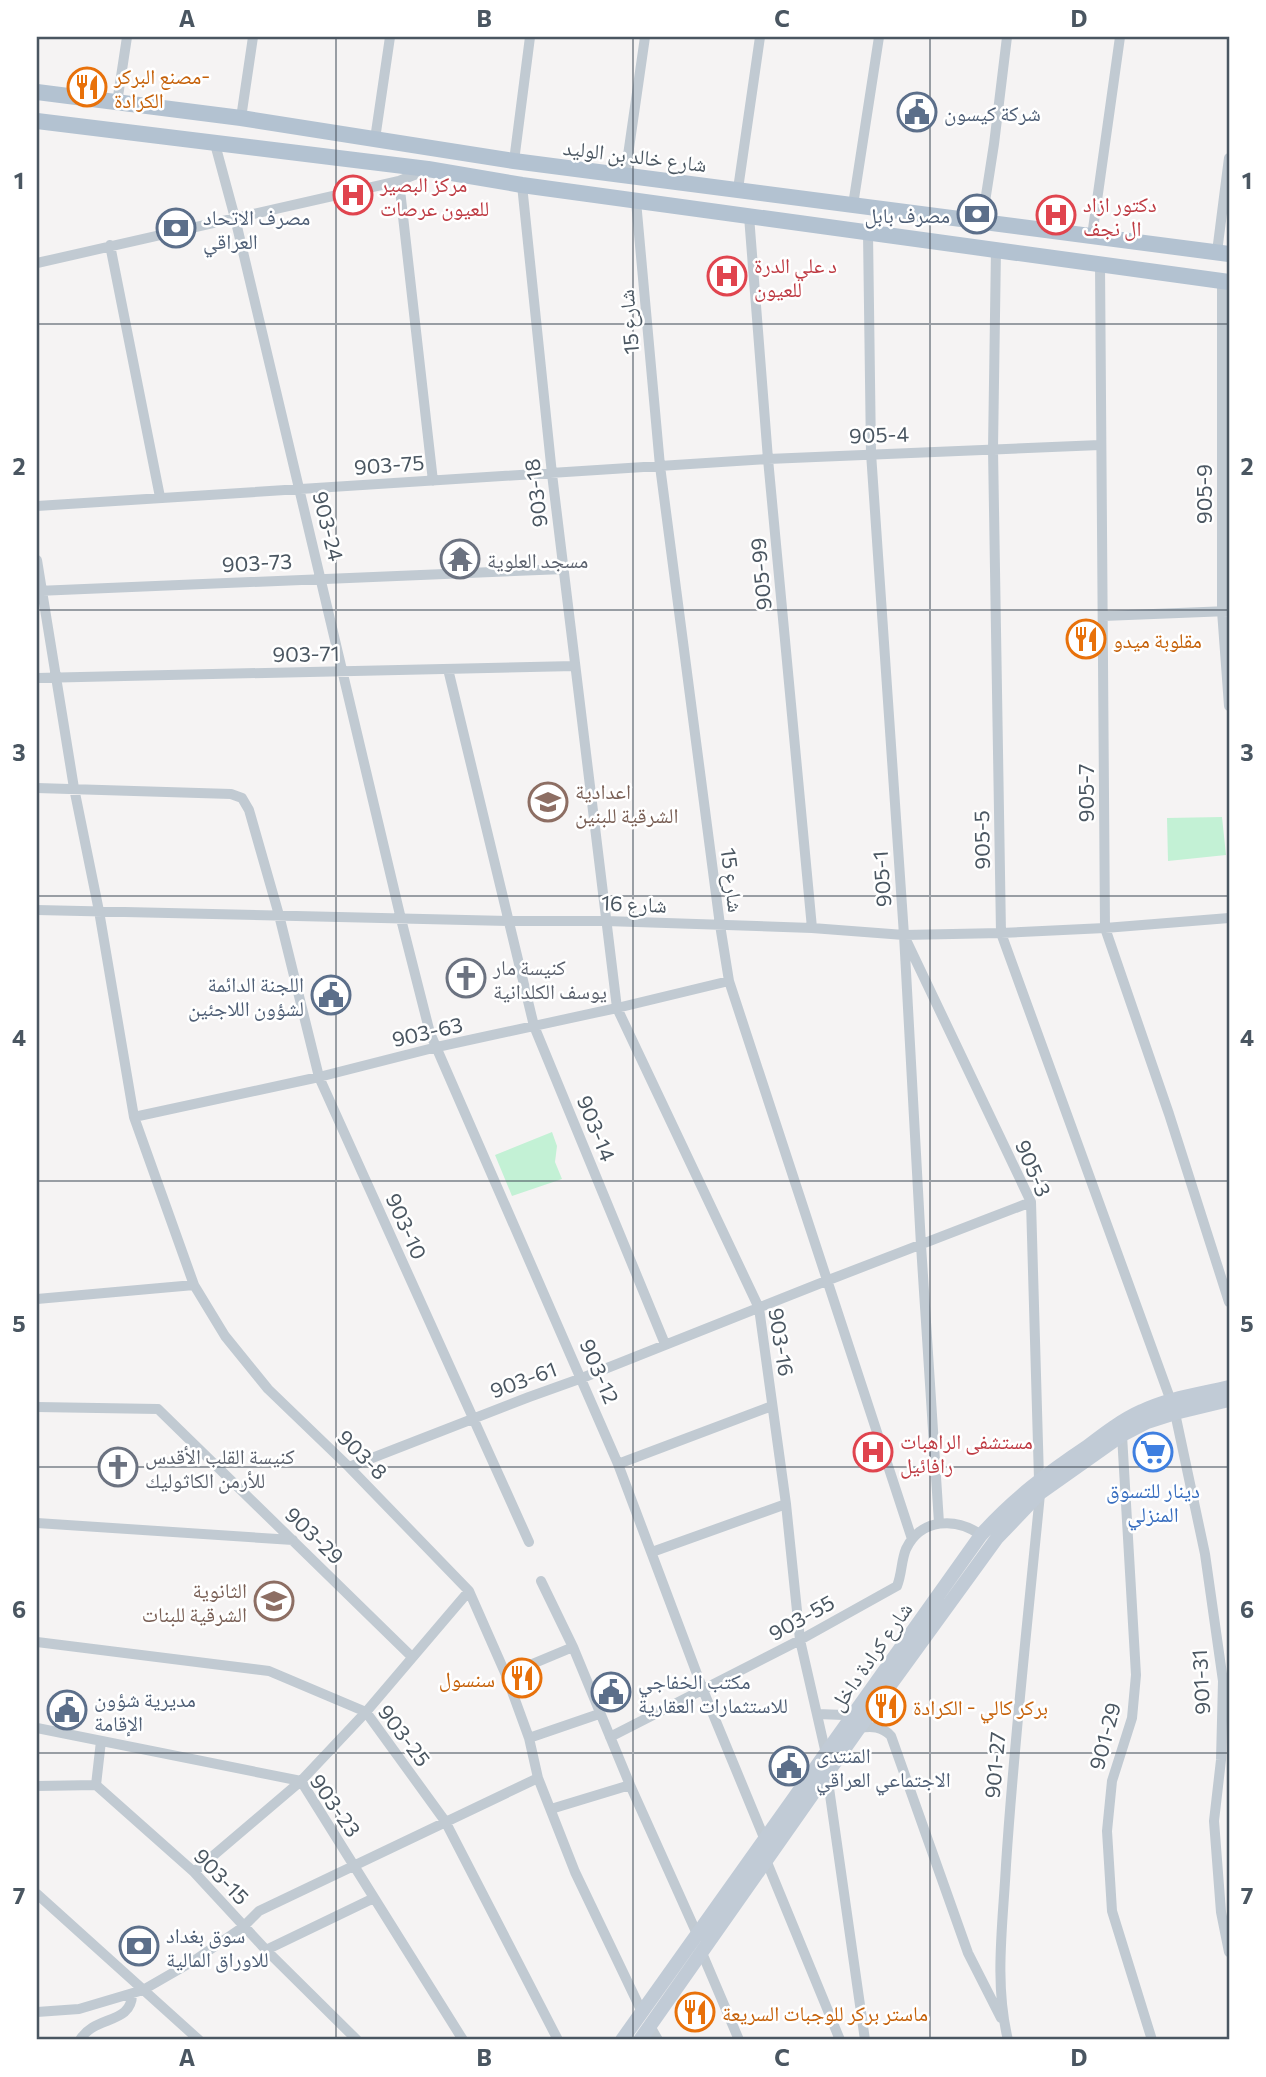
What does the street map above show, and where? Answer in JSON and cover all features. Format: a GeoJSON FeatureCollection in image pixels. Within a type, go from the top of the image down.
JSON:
{"type":"FeatureCollection","features":[{"type":"Feature","properties":{"kind":"main road","name":"شارع خالد بن الوليد"},"geometry":{"type":"LineString","coordinates":[[37,92],[241,118],[514,161],[1223,253]]}},
{"type":"Feature","properties":{"kind":"main road","name":"شارع خالد بن الوليد"},"geometry":{"type":"LineString","coordinates":[[37,121],[428,169],[522,185],[1226,281]]}},
{"type":"Feature","properties":{"kind":"main road","name":"شارع كرادة داخل"},"geometry":{"type":"LineString","coordinates":[[622,2040],[981,1535],[1010,1503],[1173,1407],[1229,1387]]}},
{"type":"Feature","properties":{"kind":"main road","name":"شارع كرادة داخل"},"geometry":{"type":"LineString","coordinates":[[640,2040],[859,1728],[997,1538],[1040,1486],[1125,1420],[1143,1410],[1229,1400]]}},
{"type":"Feature","properties":{"kind":"street"},"geometry":{"type":"LineString","coordinates":[[117,103],[127,37]]}},
{"type":"Feature","properties":{"kind":"street"},"geometry":{"type":"LineString","coordinates":[[241,118],[253,37]]}},
{"type":"Feature","properties":{"kind":"street"},"geometry":{"type":"LineString","coordinates":[[375,139],[390,37]]}},
{"type":"Feature","properties":{"kind":"street"},"geometry":{"type":"LineString","coordinates":[[514,161],[530,37]]}},
{"type":"Feature","properties":{"kind":"street"},"geometry":{"type":"LineString","coordinates":[[625,176],[645,37]]}},
{"type":"Feature","properties":{"kind":"street"},"geometry":{"type":"LineString","coordinates":[[738,189],[760,37]]}},
{"type":"Feature","properties":{"kind":"street"},"geometry":{"type":"LineString","coordinates":[[853,205],[879,37]]}},
{"type":"Feature","properties":{"kind":"street"},"geometry":{"type":"LineString","coordinates":[[982,221],[1007,37]]}},
{"type":"Feature","properties":{"kind":"street"},"geometry":{"type":"LineString","coordinates":[[1092,236],[1120,37]]}},
{"type":"Feature","properties":{"kind":"street","name":"903-24"},"geometry":{"type":"LineString","coordinates":[[215,144],[322,578],[401,919]]}},
{"type":"Feature","properties":{"kind":"street"},"geometry":{"type":"LineString","coordinates":[[1223,253],[1229,158]]}},
{"type":"Feature","properties":{"kind":"street"},"geometry":{"type":"LineString","coordinates":[[37,263],[399,181],[428,169]]}},
{"type":"Feature","properties":{"kind":"street"},"geometry":{"type":"LineString","coordinates":[[399,181],[433,481]]}},
{"type":"Feature","properties":{"kind":"street","name":"903-18"},"geometry":{"type":"LineString","coordinates":[[522,185],[552,474],[606,921]]}},
{"type":"Feature","properties":{"kind":"street","name":"شارع 15"},"geometry":{"type":"LineString","coordinates":[[636,201],[660,466],[729,981],[912,1539]]}},
{"type":"Feature","properties":{"kind":"street","name":"905-99"},"geometry":{"type":"LineString","coordinates":[[749,216],[768,459],[812,928]]}},
{"type":"Feature","properties":{"kind":"street","name":"905-1"},"geometry":{"type":"LineString","coordinates":[[868,233],[871,453],[904,935],[939,1523]]}},
{"type":"Feature","properties":{"kind":"street"},"geometry":{"type":"LineString","coordinates":[[110,245],[160,497]]}},
{"type":"Feature","properties":{"kind":"street","name":"905-5"},"geometry":{"type":"LineString","coordinates":[[996,249],[993,449],[1001,933],[1173,1407]]}},
{"type":"Feature","properties":{"kind":"street","name":"905-7"},"geometry":{"type":"LineString","coordinates":[[1100,264],[1105,928],[1170,1114],[1229,1302]]}},
{"type":"Feature","properties":{"kind":"street","name":"905-9"},"geometry":{"type":"LineString","coordinates":[[1226,281],[1226,611],[1229,706]]}},
{"type":"Feature","properties":{"kind":"street","name":"905-4"},"geometry":{"type":"LineString","coordinates":[[660,466],[871,453],[1100,445]]}},
{"type":"Feature","properties":{"kind":"street","name":"903-75"},"geometry":{"type":"LineString","coordinates":[[37,506],[660,466]]}},
{"type":"Feature","properties":{"kind":"street","name":"903-8"},"geometry":{"type":"LineString","coordinates":[[37,560],[74,788],[99,911],[134,1117],[194,1285],[225,1336],[268,1389],[349,1467],[469,1591],[506,1675],[529,1738],[538,1778],[575,1872],[642,2012]]}},
{"type":"Feature","properties":{"kind":"street","name":"903-73"},"geometry":{"type":"LineString","coordinates":[[40,591],[564,569]]}},
{"type":"Feature","properties":{"kind":"street"},"geometry":{"type":"LineString","coordinates":[[1103,616],[1226,611]]}},
{"type":"Feature","properties":{"kind":"street","name":"903-71"},"geometry":{"type":"LineString","coordinates":[[37,678],[575,666]]}},
{"type":"Feature","properties":{"kind":"street","name":"903-14"},"geometry":{"type":"LineString","coordinates":[[448,669],[534,1026],[665,1344]]}},
{"type":"Feature","properties":{"kind":"street"},"geometry":{"type":"LineString","coordinates":[[37,788],[74,788]]}},
{"type":"Feature","properties":{"kind":"street","name":"903-10"},"geometry":{"type":"LineString","coordinates":[[74,788],[231,794],[242,798],[249,810],[279,915],[319,1077],[529,1542]]}},
{"type":"Feature","properties":{"kind":"street","name":"شارع 16"},"geometry":{"type":"LineString","coordinates":[[37,909],[401,919],[606,921],[812,928],[904,935],[1105,928],[1229,918]]}},
{"type":"Feature","properties":{"kind":"street","name":"903-12"},"geometry":{"type":"LineString","coordinates":[[401,919],[430,1033],[618,1464],[703,1690],[765,1840]]}},
{"type":"Feature","properties":{"kind":"street","name":"903-16"},"geometry":{"type":"LineString","coordinates":[[606,921],[617,1008],[759,1308],[786,1504],[800,1640],[826,1755]]}},
{"type":"Feature","properties":{"kind":"street","name":"905-3"},"geometry":{"type":"LineString","coordinates":[[904,935],[1031,1202],[1040,1486]]}},
{"type":"Feature","properties":{"kind":"street","name":"903-63"},"geometry":{"type":"LineString","coordinates":[[134,1117],[319,1077],[437,1047],[729,981]]}},
{"type":"Feature","properties":{"kind":"street","name":"903-61"},"geometry":{"type":"LineString","coordinates":[[349,1467],[1031,1202]]}},
{"type":"Feature","properties":{"kind":"street"},"geometry":{"type":"LineString","coordinates":[[37,1299],[194,1285]]}},
{"type":"Feature","properties":{"kind":"street"},"geometry":{"type":"LineString","coordinates":[[618,1464],[772,1406]]}},
{"type":"Feature","properties":{"kind":"street","name":"903-29"},"geometry":{"type":"LineString","coordinates":[[37,1407],[158,1409],[412,1657]]}},
{"type":"Feature","properties":{"kind":"street","name":"901-31"},"geometry":{"type":"LineString","coordinates":[[1173,1407],[1205,1554],[1223,1681],[1221,1760],[1214,1821],[1221,1912],[1229,1952]]}},
{"type":"Feature","properties":{"kind":"street","name":"901-29"},"geometry":{"type":"LineString","coordinates":[[1122,1436],[1136,1675],[1132,1718],[1112,1781],[1107,1831],[1112,1911],[1152,2040]]}},
{"type":"Feature","properties":{"kind":"street","name":"901-27"},"geometry":{"type":"LineString","coordinates":[[1008,2040],[1000,1979],[1012,1778],[1040,1486]]}},
{"type":"Feature","properties":{"kind":"street"},"geometry":{"type":"LineString","coordinates":[[652,1552],[786,1504]]}},
{"type":"Feature","properties":{"kind":"street"},"geometry":{"type":"LineString","coordinates":[[912,1539],[924,1528],[952,1522],[965,1525],[981,1535]]}},
{"type":"Feature","properties":{"kind":"street"},"geometry":{"type":"LineString","coordinates":[[37,1523],[293,1540]]}},
{"type":"Feature","properties":{"kind":"street","name":"903-55"},"geometry":{"type":"LineString","coordinates":[[610,1737],[800,1640],[897,1586],[902,1573],[902,1561],[912,1539]]}},
{"type":"Feature","properties":{"kind":"street"},"geometry":{"type":"LineString","coordinates":[[541,1581],[573,1647],[599,1714],[697,1934]]}},
{"type":"Feature","properties":{"kind":"street"},"geometry":{"type":"LineString","coordinates":[[194,1872],[301,1781],[366,1712],[469,1591]]}},
{"type":"Feature","properties":{"kind":"street","name":"903-25"},"geometry":{"type":"LineString","coordinates":[[37,1642],[269,1671],[366,1712],[445,1821],[558,2040]]}},
{"type":"Feature","properties":{"kind":"street"},"geometry":{"type":"LineString","coordinates":[[506,1675],[573,1647]]}},
{"type":"Feature","properties":{"kind":"street"},"geometry":{"type":"LineString","coordinates":[[817,1714],[844,1714],[860,1707]]}},
{"type":"Feature","properties":{"kind":"street"},"geometry":{"type":"LineString","coordinates":[[529,1738],[599,1714]]}},
{"type":"Feature","properties":{"kind":"street"},"geometry":{"type":"LineString","coordinates":[[859,1728],[876,1727],[891,1736],[968,1953],[1004,2025]]}},
{"type":"Feature","properties":{"kind":"street","name":"903-23"},"geometry":{"type":"LineString","coordinates":[[37,1728],[301,1781],[463,2040]]}},
{"type":"Feature","properties":{"kind":"street"},"geometry":{"type":"LineString","coordinates":[[37,1786],[96,1785],[101,1741]]}},
{"type":"Feature","properties":{"kind":"street"},"geometry":{"type":"LineString","coordinates":[[827,1774],[865,2040]]}},
{"type":"Feature","properties":{"kind":"street"},"geometry":{"type":"LineString","coordinates":[[37,2012],[79,2009],[143,1990],[243,1927],[259,1911],[538,1778]]}},
{"type":"Feature","properties":{"kind":"street","name":"903-15"},"geometry":{"type":"LineString","coordinates":[[96,1785],[194,1872],[243,1927],[357,2040]]}},
{"type":"Feature","properties":{"kind":"street"},"geometry":{"type":"LineString","coordinates":[[551,1809],[630,1785]]}},
{"type":"Feature","properties":{"kind":"street"},"geometry":{"type":"LineString","coordinates":[[766,1860],[840,2040]]}},
{"type":"Feature","properties":{"kind":"street"},"geometry":{"type":"LineString","coordinates":[[37,1894],[199,2040]]}},
{"type":"Feature","properties":{"kind":"street"},"geometry":{"type":"LineString","coordinates":[[266,1950],[374,1898]]}},
{"type":"Feature","properties":{"kind":"street"},"geometry":{"type":"LineString","coordinates":[[702,1952],[739,2040]]}},
{"type":"Feature","properties":{"kind":"street"},"geometry":{"type":"LineString","coordinates":[[80,2040],[92,2026],[125,2012],[131,2004],[132,1994]]}},
{"type":"Feature","properties":{"kind":"street"},"geometry":{"type":"LineString","coordinates":[[650,2026],[658,2040]]}},
{"type":"Feature","properties":{"kind":"green space"},"geometry":{"type":"Polygon","coordinates":[[[1222,817],[1226,855],[1168,861],[1167,818],[1222,817]]]}},
{"type":"Feature","properties":{"kind":"green space"},"geometry":{"type":"Polygon","coordinates":[[[552,1132],[557,1146],[555,1162],[562,1179],[512,1196],[495,1155],[552,1132]]]}},
{"type":"Feature","properties":{"kind":"place","name":"مصنع البركر- الكرادة"},"geometry":{"type":"Point","coordinates":[87,87]}},
{"type":"Feature","properties":{"kind":"place","name":"شركة كيسون"},"geometry":{"type":"Point","coordinates":[917,112]}},
{"type":"Feature","properties":{"kind":"place","name":"مركز البصير للعيون عرصات"},"geometry":{"type":"Point","coordinates":[353,195]}},
{"type":"Feature","properties":{"kind":"place","name":"مصرف بابل"},"geometry":{"type":"Point","coordinates":[977,214]}},
{"type":"Feature","properties":{"kind":"place","name":"دكتور ازاد ال نجف"},"geometry":{"type":"Point","coordinates":[1056,215]}},
{"type":"Feature","properties":{"kind":"place","name":"مصرف الاتحاد العراقي"},"geometry":{"type":"Point","coordinates":[176,228]}},
{"type":"Feature","properties":{"kind":"place","name":"د علي الدرة للعيون"},"geometry":{"type":"Point","coordinates":[727,276]}},
{"type":"Feature","properties":{"kind":"place","name":"مسجد العلوية"},"geometry":{"type":"Point","coordinates":[460,559]}},
{"type":"Feature","properties":{"kind":"place","name":"مقلوبة ميدو"},"geometry":{"type":"Point","coordinates":[1086,639]}},
{"type":"Feature","properties":{"kind":"place","name":"اعدادية الشرقية للبنين"},"geometry":{"type":"Point","coordinates":[548,802]}},
{"type":"Feature","properties":{"kind":"place","name":"كنيسة مار يوسف الكلدانية"},"geometry":{"type":"Point","coordinates":[466,978]}},
{"type":"Feature","properties":{"kind":"place","name":"اللجنة الدائمة لشؤون اللاجئين"},"geometry":{"type":"Point","coordinates":[331,995]}},
{"type":"Feature","properties":{"kind":"place","name":"مستشفى الراهبات رافائيل"},"geometry":{"type":"Point","coordinates":[873,1452]}},
{"type":"Feature","properties":{"kind":"place","name":"دينار للتسوق المنزلي"},"geometry":{"type":"Point","coordinates":[1153,1452]}},
{"type":"Feature","properties":{"kind":"place","name":"كنيسة القلب الأقدس للأرمن الكاثوليك"},"geometry":{"type":"Point","coordinates":[118,1467]}},
{"type":"Feature","properties":{"kind":"place","name":"الثانوية الشرقية للبنات"},"geometry":{"type":"Point","coordinates":[274,1601]}},
{"type":"Feature","properties":{"kind":"place","name":"سنسول"},"geometry":{"type":"Point","coordinates":[522,1678]}},
{"type":"Feature","properties":{"kind":"place","name":"مكتب الخفاجي للاستثمارات العقارية"},"geometry":{"type":"Point","coordinates":[611,1692]}},
{"type":"Feature","properties":{"kind":"place","name":"بركر كالي - الكرادة"},"geometry":{"type":"Point","coordinates":[886,1706]}},
{"type":"Feature","properties":{"kind":"place","name":"مديرية شؤون الإقامة"},"geometry":{"type":"Point","coordinates":[67,1710]}},
{"type":"Feature","properties":{"kind":"place","name":"المنتدى الاجتماعي العراقي"},"geometry":{"type":"Point","coordinates":[789,1766]}},
{"type":"Feature","properties":{"kind":"place","name":"سوق بغداد للاوراق المالية"},"geometry":{"type":"Point","coordinates":[139,1946]}},
{"type":"Feature","properties":{"kind":"place","name":"ماستر بركر للوجبات السريعة"},"geometry":{"type":"Point","coordinates":[695,2012]}}]}
